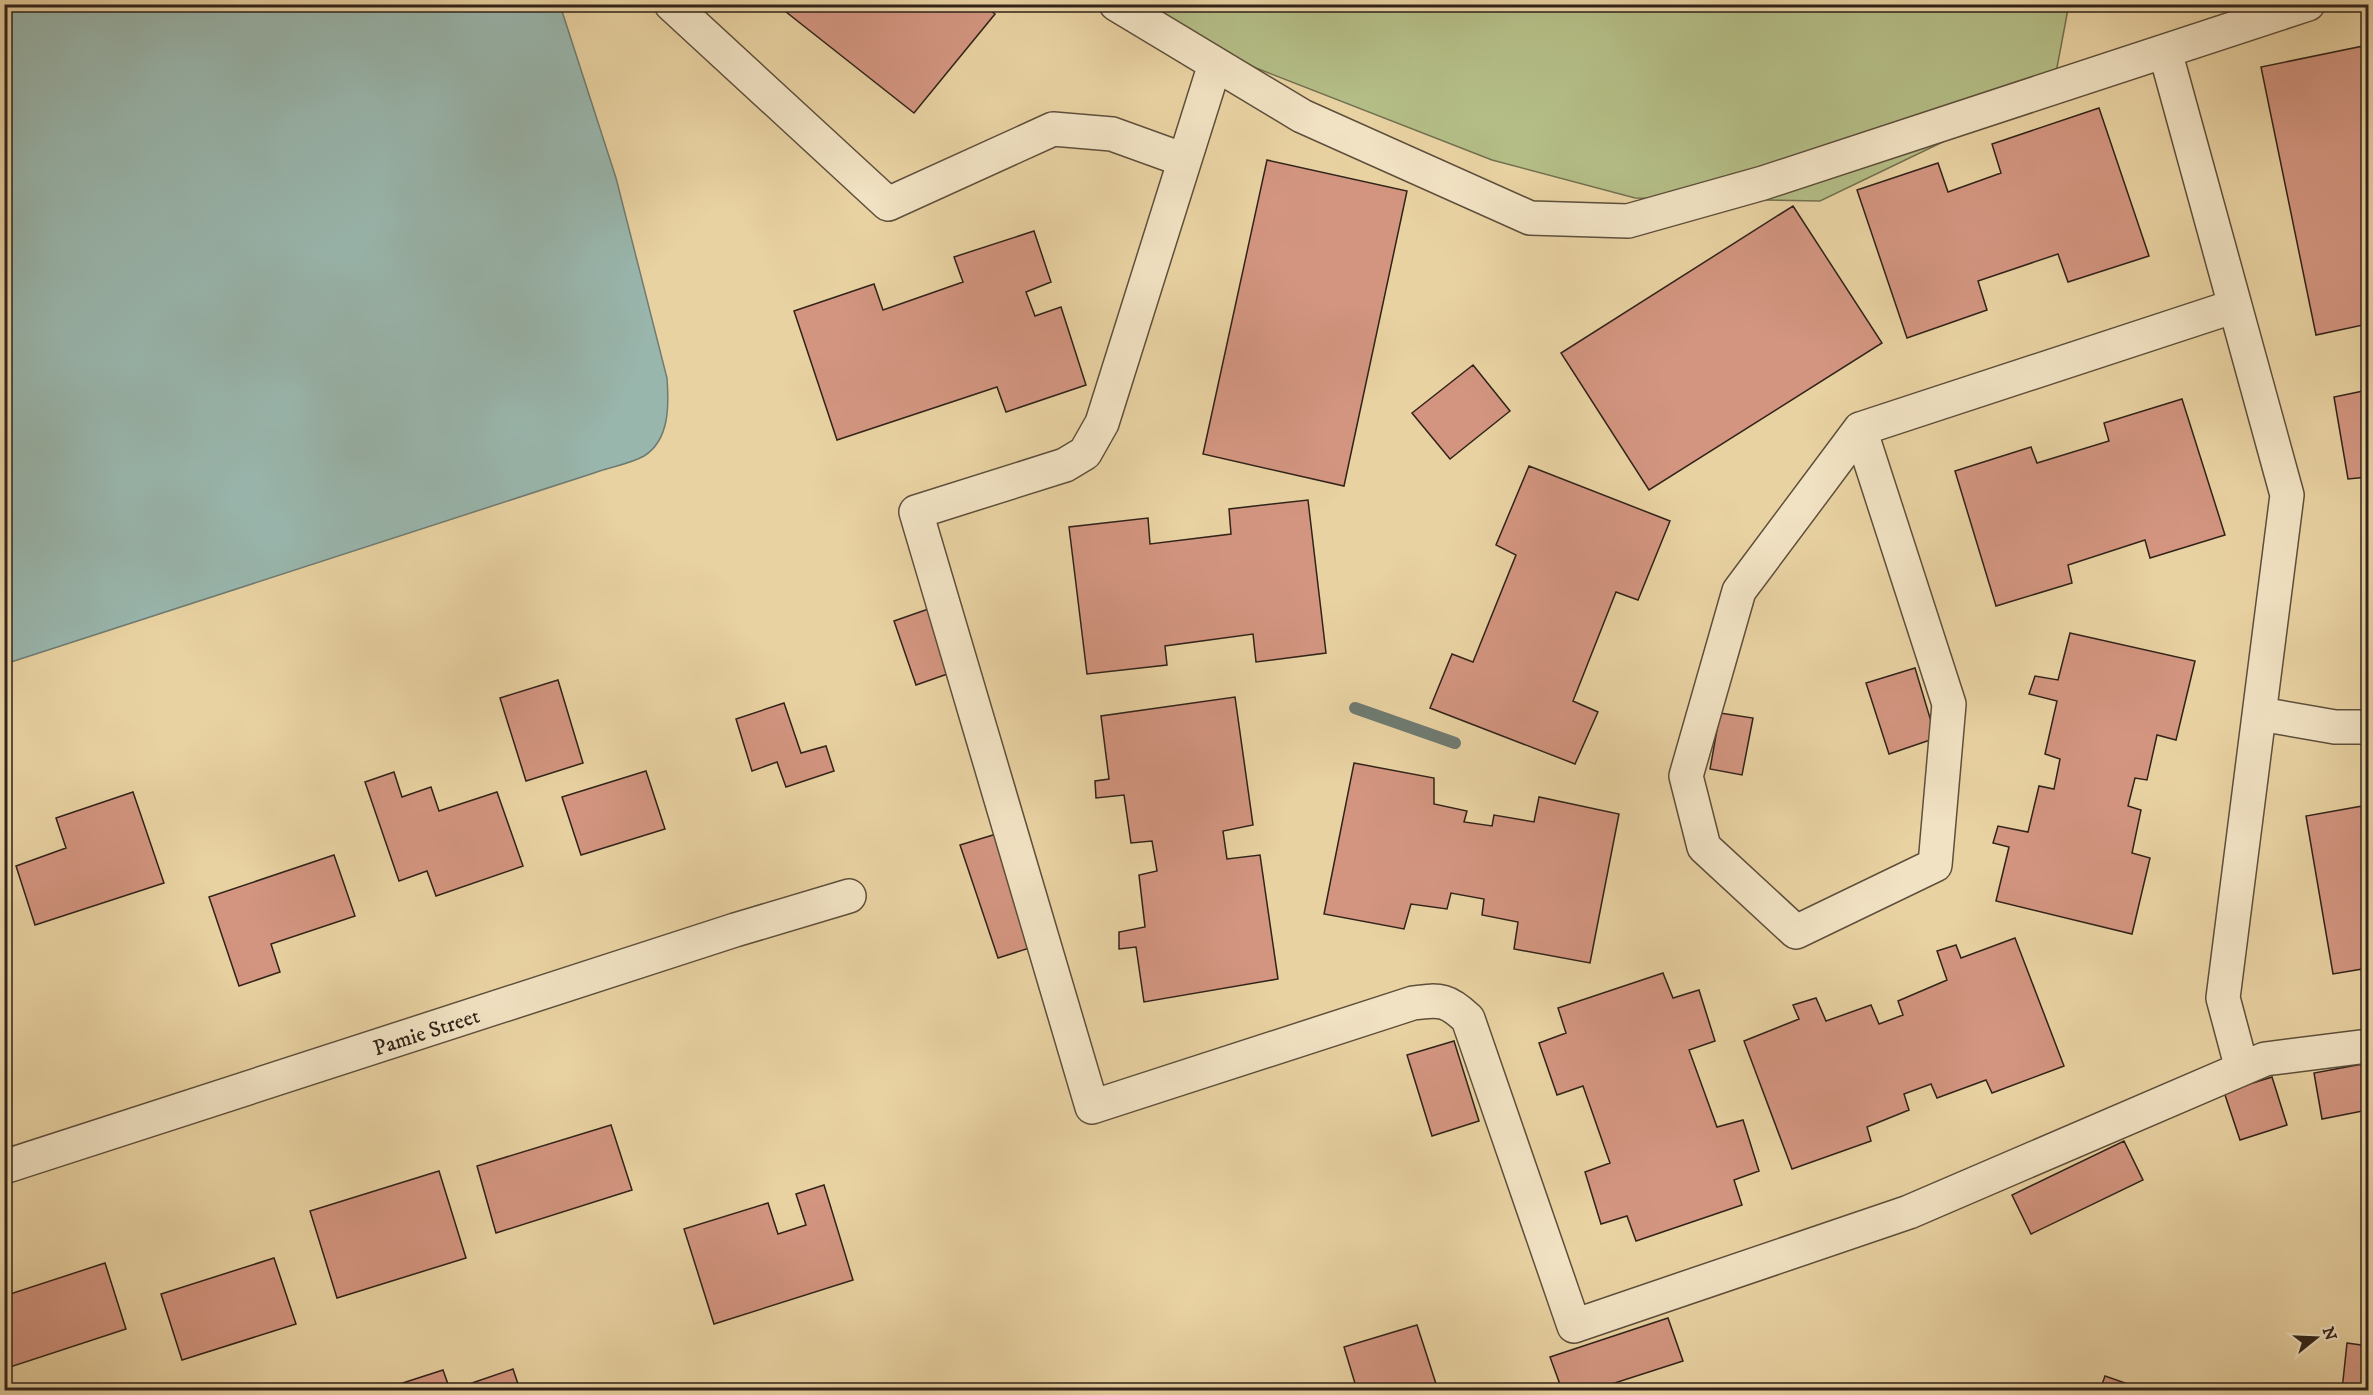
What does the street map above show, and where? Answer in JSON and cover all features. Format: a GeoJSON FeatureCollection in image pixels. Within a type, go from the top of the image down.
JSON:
{"type":"FeatureCollection","features":[{"type":"Feature","properties":{"kind":"street"},"geometry":{"type":"LineString","coordinates":[[671,4],[888,204],[1053,129],[1112,134],[1184,160]]}},
{"type":"Feature","properties":{"kind":"street"},"geometry":{"type":"LineString","coordinates":[[1116,4],[1302,116],[1530,218],[1628,221],[1763,183],[2308,4]]}},
{"type":"Feature","properties":{"kind":"street"},"geometry":{"type":"LineString","coordinates":[[2165,51],[2288,495],[2223,998],[2242,1069]]}},
{"type":"Feature","properties":{"kind":"street"},"geometry":{"type":"LineString","coordinates":[[1215,64],[1102,423],[1085,453],[1065,465],[916,512],[1092,1107],[1413,1003],[1434,1000],[1451,1004],[1468,1020],[1574,1326],[1909,1212],[2265,1059],[2368,1046]]}},
{"type":"Feature","properties":{"kind":"street"},"geometry":{"type":"LineString","coordinates":[[1860,429],[1949,704],[1935,866],[1796,932],[1704,847],[1686,776],[1739,591],[1860,429],[2235,306]]}},
{"type":"Feature","properties":{"kind":"street"},"geometry":{"type":"LineString","coordinates":[[2260,714],[2335,727],[2368,727]]}},
{"type":"Feature","properties":{"kind":"street","name":"Pamie Street"},"geometry":{"type":"LineString","coordinates":[[4,1167],[735,930],[849,896]]}},
{"type":"Feature","properties":{"kind":"green space"},"geometry":{"type":"Polygon","coordinates":[[[2066,4],[2068,9],[2053,89],[1820,201],[1635,198],[1492,160],[1256,68],[1128,5],[2066,4]]]}},
{"type":"Feature","properties":{"kind":"water"},"geometry":{"type":"Polygon","coordinates":[[[4,5],[560,5],[616,178],[667,378],[666,421],[659,441],[644,456],[633,461],[5,664],[4,5]]]}},
{"type":"Feature","properties":{"kind":"building"},"geometry":{"type":"Polygon","coordinates":[[[776,4],[983,4],[995,14],[914,113],[776,4]]]}},
{"type":"Feature","properties":{"kind":"building"},"geometry":{"type":"Polygon","coordinates":[[[2368,45],[2368,324],[2316,335],[2261,67],[2368,45]]]}},
{"type":"Feature","properties":{"kind":"building"},"geometry":{"type":"Polygon","coordinates":[[[2099,108],[2149,256],[2068,282],[2058,254],[1978,281],[1987,310],[1907,338],[1857,190],[1938,163],[1948,192],[2001,173],[1992,144],[2099,108]]]}},
{"type":"Feature","properties":{"kind":"building"},"geometry":{"type":"Polygon","coordinates":[[[1267,160],[1407,191],[1344,486],[1203,454],[1267,160]]]}},
{"type":"Feature","properties":{"kind":"building"},"geometry":{"type":"Polygon","coordinates":[[[1793,206],[1882,343],[1649,490],[1561,353],[1793,206]]]}},
{"type":"Feature","properties":{"kind":"building"},"geometry":{"type":"Polygon","coordinates":[[[1034,231],[1051,282],[1026,292],[1035,316],[1061,307],[1086,385],[1006,412],[997,387],[837,440],[794,311],[874,284],[883,310],[963,282],[954,257],[1034,231]]]}},
{"type":"Feature","properties":{"kind":"building"},"geometry":{"type":"Polygon","coordinates":[[[1473,365],[1510,411],[1450,459],[1412,413],[1473,365]]]}},
{"type":"Feature","properties":{"kind":"building"},"geometry":{"type":"Polygon","coordinates":[[[2368,390],[2368,477],[2348,479],[2334,397],[2368,390]]]}},
{"type":"Feature","properties":{"kind":"building"},"geometry":{"type":"Polygon","coordinates":[[[2182,399],[2225,535],[2150,558],[2145,540],[2068,565],[2072,583],[1996,606],[1955,471],[2031,447],[2037,463],[2109,441],[2104,423],[2182,399]]]}},
{"type":"Feature","properties":{"kind":"building"},"geometry":{"type":"Polygon","coordinates":[[[1529,466],[1670,521],[1638,600],[1616,592],[1573,701],[1598,712],[1575,764],[1430,708],[1452,654],[1473,662],[1516,555],[1496,545],[1529,466]]]}},
{"type":"Feature","properties":{"kind":"building"},"geometry":{"type":"Polygon","coordinates":[[[1308,500],[1326,653],[1256,662],[1253,634],[1165,646],[1167,665],[1087,674],[1069,527],[1148,518],[1150,544],[1231,534],[1229,509],[1308,500]]]}},
{"type":"Feature","properties":{"kind":"building"},"geometry":{"type":"Polygon","coordinates":[[[934,607],[956,671],[916,685],[894,621],[934,607]]]}},
{"type":"Feature","properties":{"kind":"building"},"geometry":{"type":"Polygon","coordinates":[[[2070,633],[2195,661],[2176,740],[2157,735],[2147,780],[2135,778],[2128,806],[2141,810],[2132,853],[2150,858],[2132,934],[1996,901],[2009,847],[1993,843],[1998,826],[2028,832],[2039,786],[2054,789],[2060,759],[2045,754],[2057,701],[2029,694],[2035,676],[2058,680],[2070,633]]]}},
{"type":"Feature","properties":{"kind":"building"},"geometry":{"type":"Polygon","coordinates":[[[1915,668],[1936,738],[1889,754],[1866,683],[1915,668]]]}},
{"type":"Feature","properties":{"kind":"building"},"geometry":{"type":"Polygon","coordinates":[[[558,680],[583,763],[526,781],[500,698],[558,680]]]}},
{"type":"Feature","properties":{"kind":"building"},"geometry":{"type":"Polygon","coordinates":[[[1235,697],[1253,825],[1223,831],[1227,859],[1260,855],[1278,979],[1144,1002],[1136,947],[1119,949],[1119,932],[1145,927],[1139,875],[1157,871],[1152,841],[1131,843],[1124,795],[1096,798],[1095,781],[1109,779],[1101,716],[1235,697]]]}},
{"type":"Feature","properties":{"kind":"building"},"geometry":{"type":"Polygon","coordinates":[[[784,703],[801,753],[826,746],[834,771],[786,787],[777,762],[752,771],[736,719],[784,703]]]}},
{"type":"Feature","properties":{"kind":"building"},"geometry":{"type":"Polygon","coordinates":[[[1720,713],[1753,718],[1742,775],[1710,769],[1720,713]]]}},
{"type":"Feature","properties":{"kind":"building"},"geometry":{"type":"Polygon","coordinates":[[[1354,763],[1434,778],[1434,804],[1467,811],[1464,822],[1492,826],[1494,815],[1534,822],[1539,797],[1619,814],[1590,963],[1514,949],[1518,922],[1482,915],[1484,899],[1451,893],[1447,909],[1411,904],[1404,929],[1324,914],[1354,763]]]}},
{"type":"Feature","properties":{"kind":"building"},"geometry":{"type":"Polygon","coordinates":[[[646,771],[665,829],[581,855],[562,797],[646,771]]]}},
{"type":"Feature","properties":{"kind":"building"},"geometry":{"type":"Polygon","coordinates":[[[394,772],[402,797],[431,787],[439,811],[497,792],[523,866],[436,896],[427,871],[399,881],[365,782],[394,772]]]}},
{"type":"Feature","properties":{"kind":"building"},"geometry":{"type":"Polygon","coordinates":[[[133,792],[164,883],[35,925],[16,866],[66,848],[56,818],[133,792]]]}},
{"type":"Feature","properties":{"kind":"building"},"geometry":{"type":"Polygon","coordinates":[[[2368,805],[2368,968],[2333,974],[2306,816],[2368,805]]]}},
{"type":"Feature","properties":{"kind":"building"},"geometry":{"type":"Polygon","coordinates":[[[1003,832],[1042,944],[998,958],[960,845],[1003,832]]]}},
{"type":"Feature","properties":{"kind":"building"},"geometry":{"type":"Polygon","coordinates":[[[334,855],[355,916],[271,944],[280,972],[239,986],[209,897],[334,855]]]}},
{"type":"Feature","properties":{"kind":"building"},"geometry":{"type":"Polygon","coordinates":[[[2015,938],[2064,1066],[1992,1093],[1986,1080],[1937,1098],[1931,1084],[1904,1094],[1909,1110],[1867,1127],[1871,1141],[1792,1169],[1744,1041],[1799,1019],[1793,1005],[1816,998],[1826,1021],[1871,1005],[1879,1024],[1903,1015],[1898,1001],[1947,980],[1937,951],[1956,945],[1961,958],[2015,938]]]}},
{"type":"Feature","properties":{"kind":"building"},"geometry":{"type":"Polygon","coordinates":[[[1663,973],[1673,998],[1699,990],[1715,1041],[1689,1050],[1717,1127],[1743,1120],[1759,1171],[1734,1180],[1742,1205],[1636,1241],[1627,1216],[1601,1224],[1585,1172],[1610,1163],[1583,1086],[1557,1095],[1539,1043],[1566,1033],[1558,1008],[1663,973]]]}},
{"type":"Feature","properties":{"kind":"building"},"geometry":{"type":"Polygon","coordinates":[[[1454,1041],[1479,1121],[1432,1136],[1407,1055],[1454,1041]]]}},
{"type":"Feature","properties":{"kind":"building"},"geometry":{"type":"Polygon","coordinates":[[[2368,1063],[2368,1110],[2322,1119],[2314,1073],[2368,1063]]]}},
{"type":"Feature","properties":{"kind":"building"},"geometry":{"type":"Polygon","coordinates":[[[2272,1077],[2287,1125],[2240,1140],[2224,1092],[2272,1077]]]}},
{"type":"Feature","properties":{"kind":"building"},"geometry":{"type":"Polygon","coordinates":[[[611,1125],[632,1190],[496,1233],[477,1166],[611,1125]]]}},
{"type":"Feature","properties":{"kind":"building"},"geometry":{"type":"Polygon","coordinates":[[[2124,1141],[2143,1180],[2031,1234],[2012,1195],[2124,1141]]]}},
{"type":"Feature","properties":{"kind":"building"},"geometry":{"type":"Polygon","coordinates":[[[439,1171],[466,1258],[337,1298],[310,1211],[439,1171]]]}},
{"type":"Feature","properties":{"kind":"building"},"geometry":{"type":"Polygon","coordinates":[[[824,1185],[853,1280],[714,1324],[684,1229],[768,1203],[778,1234],[806,1225],[796,1194],[824,1185]]]}},
{"type":"Feature","properties":{"kind":"building"},"geometry":{"type":"Polygon","coordinates":[[[274,1258],[296,1324],[182,1360],[161,1294],[274,1258]]]}},
{"type":"Feature","properties":{"kind":"building"},"geometry":{"type":"Polygon","coordinates":[[[105,1263],[126,1329],[4,1369],[4,1296],[105,1263]]]}},
{"type":"Feature","properties":{"kind":"building"},"geometry":{"type":"Polygon","coordinates":[[[1668,1318],[1683,1361],[1593,1390],[1562,1390],[1550,1357],[1668,1318]]]}},
{"type":"Feature","properties":{"kind":"building"},"geometry":{"type":"Polygon","coordinates":[[[1417,1325],[1438,1390],[1357,1390],[1344,1347],[1417,1325]]]}},
{"type":"Feature","properties":{"kind":"building"},"geometry":{"type":"Polygon","coordinates":[[[2347,1343],[2368,1346],[2368,1390],[2342,1390],[2347,1343]]]}},
{"type":"Feature","properties":{"kind":"building"},"geometry":{"type":"Polygon","coordinates":[[[513,1369],[520,1390],[475,1390],[472,1383],[513,1369]]]}},
{"type":"Feature","properties":{"kind":"building"},"geometry":{"type":"Polygon","coordinates":[[[443,1370],[450,1390],[381,1390],[443,1370]]]}},
{"type":"Feature","properties":{"kind":"building"},"geometry":{"type":"Polygon","coordinates":[[[2105,1376],[2145,1390],[2100,1390],[2105,1376]]]}},
{"type":"Feature","properties":{"kind":"waterway"},"geometry":{"type":"LineString","coordinates":[[1355,708],[1455,743]]}}]}
